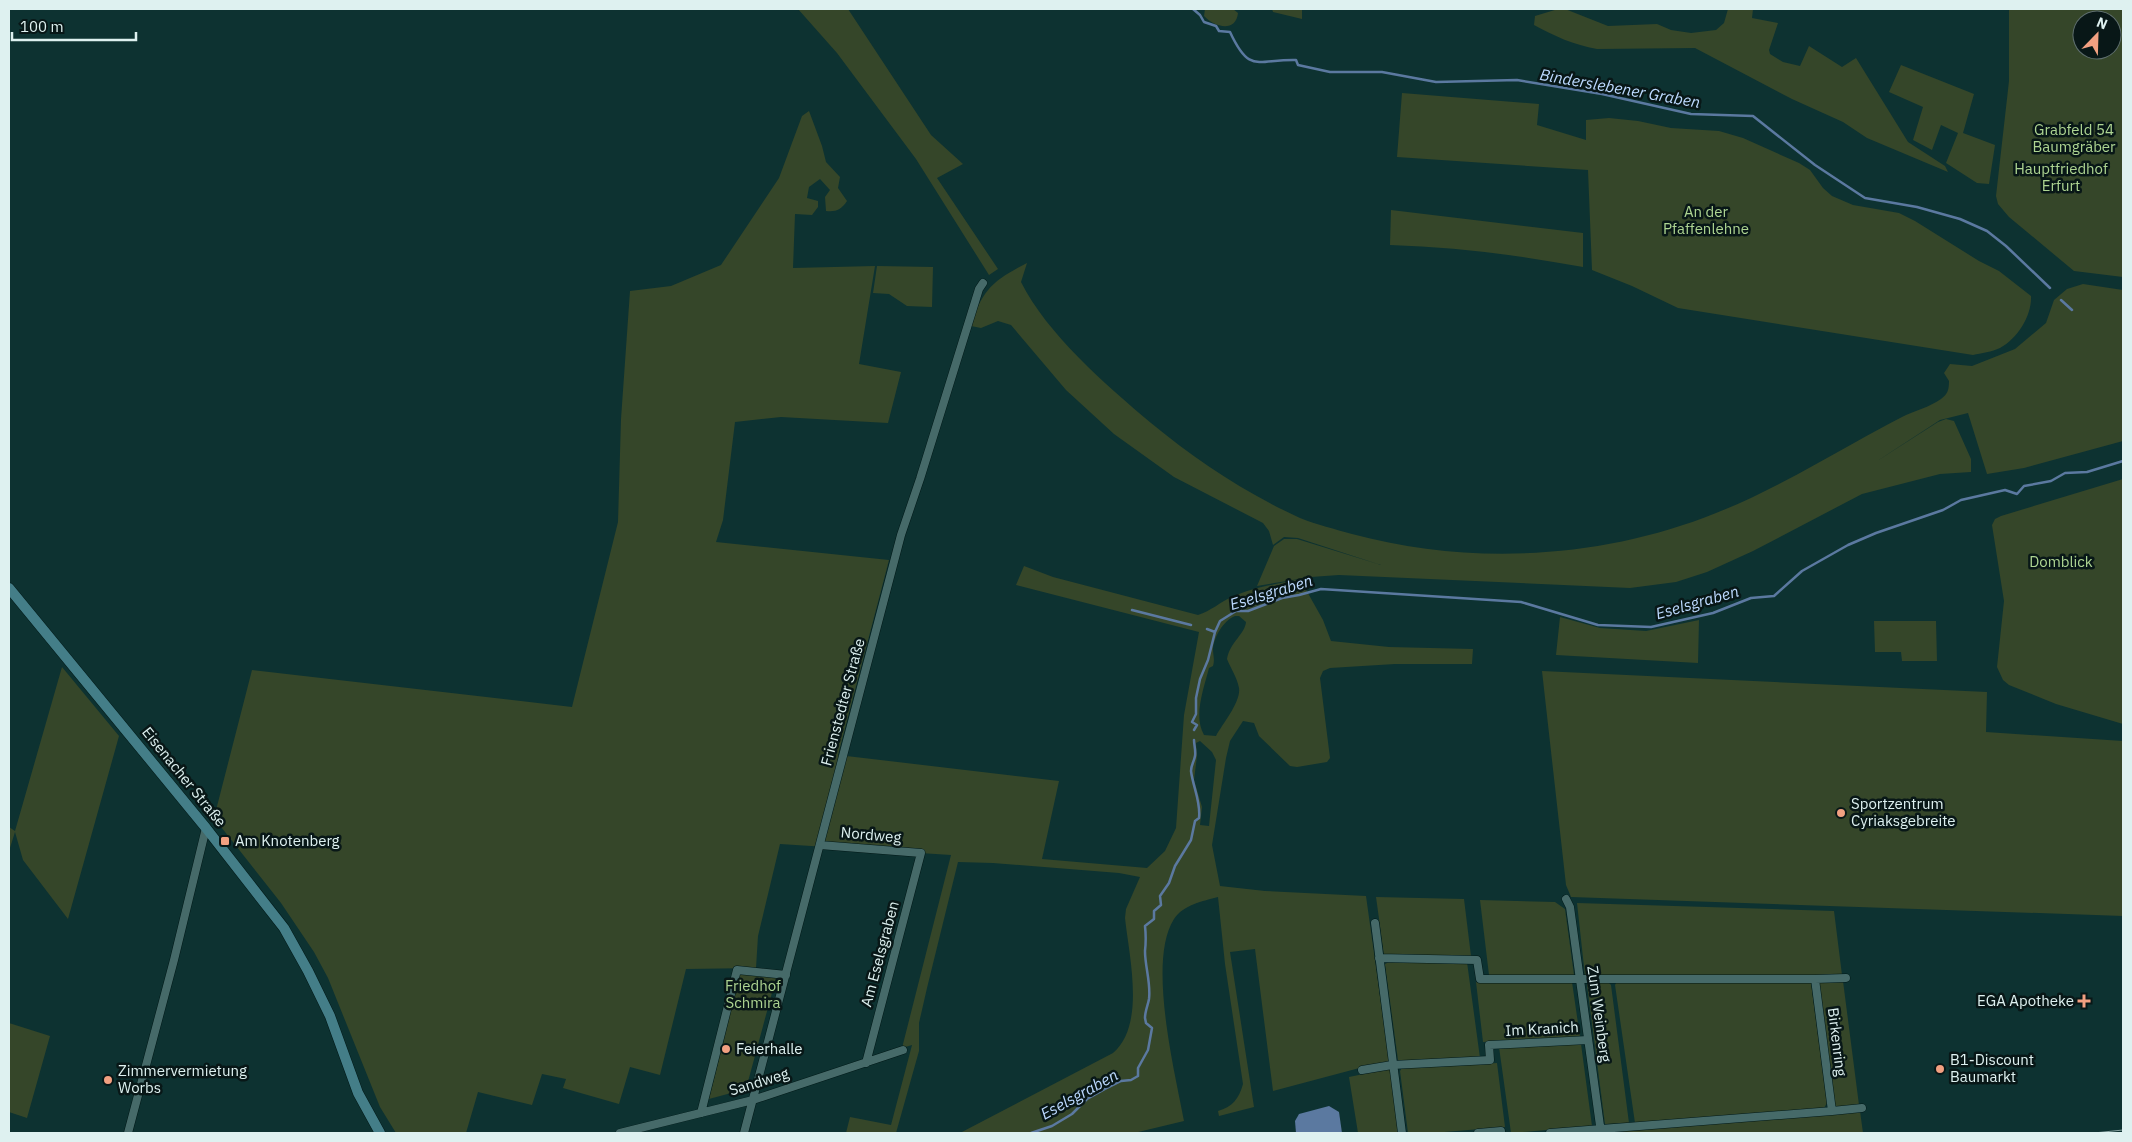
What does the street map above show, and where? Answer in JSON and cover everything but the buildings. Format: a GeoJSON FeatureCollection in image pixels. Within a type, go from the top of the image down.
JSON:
{"type":"FeatureCollection","features":[{"type":"Feature","properties":{"kind":"main road","name":"Eisenacher Straße"},"geometry":{"type":"LineString","coordinates":[[9,588],[206,828],[284,928],[308,970],[330,1016],[358,1093],[380,1133]]}},
{"type":"Feature","properties":{"kind":"street","name":"Frienstedter Straße"},"geometry":{"type":"LineString","coordinates":[[744,1133],[901,535],[979,289],[983,283]]}},
{"type":"Feature","properties":{"kind":"street"},"geometry":{"type":"LineString","coordinates":[[128,1133],[174,960],[206,828]]}},
{"type":"Feature","properties":{"kind":"street","name":"Nordweg"},"geometry":{"type":"LineString","coordinates":[[820,845],[921,853]]}},
{"type":"Feature","properties":{"kind":"street","name":"Am Eselsgraben"},"geometry":{"type":"LineString","coordinates":[[866,1063],[921,853]]}},
{"type":"Feature","properties":{"kind":"street","name":"Zum Weinberg"},"geometry":{"type":"LineString","coordinates":[[1566,899],[1570,907],[1601,1131]]}},
{"type":"Feature","properties":{"kind":"street"},"geometry":{"type":"LineString","coordinates":[[1375,923],[1402,1133]]}},
{"type":"Feature","properties":{"kind":"street"},"geometry":{"type":"LineString","coordinates":[[1379,958],[1477,960],[1480,979],[1846,978]]}},
{"type":"Feature","properties":{"kind":"street"},"geometry":{"type":"LineString","coordinates":[[701,1113],[737,970],[786,975]]}},
{"type":"Feature","properties":{"kind":"street","name":"Birkenring"},"geometry":{"type":"LineString","coordinates":[[1815,979],[1832,1111]]}},
{"type":"Feature","properties":{"kind":"street","name":"Im Kranich"},"geometry":{"type":"LineString","coordinates":[[1392,1066],[1490,1060],[1488,1046],[1588,1040]]}},
{"type":"Feature","properties":{"kind":"street","name":"Sandweg"},"geometry":{"type":"LineString","coordinates":[[620,1133],[752,1100],[902,1050]]}},
{"type":"Feature","properties":{"kind":"street"},"geometry":{"type":"LineString","coordinates":[[1362,1070],[1392,1066]]}},
{"type":"Feature","properties":{"kind":"street"},"geometry":{"type":"LineString","coordinates":[[1550,1133],[1601,1131],[1862,1108]]}},
{"type":"Feature","properties":{"kind":"street"},"geometry":{"type":"LineString","coordinates":[[1478,1133],[1501,1131],[1501,1133]]}},
{"type":"Feature","properties":{"kind":"green space"},"geometry":{"type":"Polygon","coordinates":[[[798,9],[848,9],[931,135],[963,164],[937,178],[998,269],[989,275],[916,159],[837,53],[798,9]]]}},
{"type":"Feature","properties":{"kind":"green space"},"geometry":{"type":"Polygon","coordinates":[[[1205,9],[1233,9],[1238,13],[1233,23],[1229,26],[1224,26],[1208,20],[1204,16],[1205,9]]]}},
{"type":"Feature","properties":{"kind":"green space"},"geometry":{"type":"Polygon","coordinates":[[[1272,9],[1302,9],[1302,19],[1273,12],[1272,9]]]}},
{"type":"Feature","properties":{"kind":"green space"},"geometry":{"type":"Polygon","coordinates":[[[1558,9],[1565,9],[1608,26],[1657,24],[1671,30],[1691,33],[1716,30],[1724,23],[1728,9],[1753,9],[1752,18],[1778,23],[1769,50],[1770,54],[1783,62],[1800,66],[1809,46],[1842,67],[1856,58],[1908,142],[1945,166],[1948,172],[1867,138],[1843,122],[1792,99],[1695,48],[1597,49],[1564,40],[1534,25],[1535,16],[1558,9]]]}},
{"type":"Feature","properties":{"kind":"green space","name":"Hauptfriedhof Erfurt"},"geometry":{"type":"Polygon","coordinates":[[[2009,9],[2123,9],[2123,277],[2074,271],[2009,217],[1998,204],[1996,196],[2009,81],[2009,9]]]}},
{"type":"Feature","properties":{"kind":"green space"},"geometry":{"type":"Polygon","coordinates":[[[1901,65],[1974,94],[1963,133],[1995,145],[1989,184],[1977,183],[1946,163],[1958,133],[1941,125],[1932,150],[1913,140],[1923,107],[1889,92],[1901,65]]]}},
{"type":"Feature","properties":{"kind":"green space","name":"An der Pfaffenlehne"},"geometry":{"type":"Polygon","coordinates":[[[1402,93],[1539,104],[1537,125],[1586,140],[1586,120],[1609,118],[1638,121],[1671,128],[1719,131],[1743,138],[1799,163],[1810,170],[1823,188],[1832,196],[1853,205],[1899,213],[1999,271],[2031,296],[2029,311],[2023,325],[2007,344],[1994,350],[1973,355],[1678,308],[1632,286],[1592,270],[1588,170],[1397,157],[1402,93]]]}},
{"type":"Feature","properties":{"kind":"green space"},"geometry":{"type":"Polygon","coordinates":[[[809,111],[826,162],[840,177],[838,188],[847,201],[838,210],[826,211],[825,197],[830,190],[820,179],[809,187],[807,198],[818,201],[818,207],[812,215],[795,214],[793,268],[875,266],[859,364],[901,372],[888,423],[781,417],[735,422],[723,520],[716,542],[889,560],[838,755],[1059,781],[1042,859],[1147,868],[1165,851],[1176,828],[1184,715],[1199,632],[1016,585],[1024,566],[1053,577],[1198,615],[1228,599],[1257,588],[1300,579],[1323,620],[1331,641],[1389,647],[1473,649],[1472,664],[1395,664],[1330,668],[1323,671],[1320,678],[1330,758],[1327,762],[1297,767],[1290,766],[1259,736],[1254,723],[1243,721],[1230,741],[1226,758],[1212,845],[1220,886],[1265,891],[1366,896],[1389,1061],[1387,1063],[1367,1066],[1273,1091],[1255,949],[1230,952],[1254,1107],[1219,1116],[1218,1111],[1234,1102],[1243,1084],[1225,964],[1218,897],[1194,904],[1183,910],[1174,919],[1166,938],[1163,961],[1163,988],[1170,1047],[1184,1121],[1134,1133],[960,1133],[1113,1053],[1123,1041],[1129,1025],[1133,989],[1125,918],[1126,909],[1140,877],[1119,873],[958,862],[919,1023],[919,1051],[896,1133],[846,1133],[850,1117],[891,1125],[912,1045],[902,1048],[951,855],[780,844],[758,936],[756,968],[686,969],[660,1075],[630,1067],[619,1104],[563,1088],[566,1079],[542,1074],[532,1105],[478,1092],[466,1133],[396,1133],[380,1107],[328,978],[314,952],[281,903],[214,818],[252,670],[572,707],[618,522],[621,419],[630,291],[671,286],[721,265],[779,178],[802,116],[809,111]],[[1235,616],[1223,625],[1214,644],[1214,664],[1209,668],[1199,711],[1199,719],[1204,735],[1216,736],[1239,694],[1237,680],[1227,659],[1246,622],[1239,616],[1235,616]],[[1200,741],[1196,743],[1197,756],[1194,780],[1202,807],[1200,825],[1209,826],[1216,760],[1212,752],[1200,741]]]}},
{"type":"Feature","properties":{"kind":"green space"},"geometry":{"type":"Polygon","coordinates":[[[1391,210],[1583,233],[1583,267],[1487,252],[1390,245],[1391,210]]]}},
{"type":"Feature","properties":{"kind":"green space"},"geometry":{"type":"Polygon","coordinates":[[[1027,263],[1021,282],[1046,321],[1079,358],[1168,437],[1241,487],[1280,509],[1319,525],[1397,544],[1443,551],[1489,554],[1535,553],[1582,548],[1628,540],[1716,513],[1769,489],[1896,420],[1937,402],[1948,391],[1949,381],[1944,373],[1950,364],[1972,366],[2015,349],[2046,323],[2054,300],[2067,289],[2083,284],[2123,290],[2123,441],[2024,468],[1987,474],[1968,413],[1940,420],[1874,463],[1938,422],[1946,419],[1954,421],[1971,459],[1971,472],[1940,474],[1862,494],[1753,551],[1707,572],[1676,582],[1630,588],[1339,575],[1311,577],[1257,586],[1274,546],[1284,539],[1297,539],[1381,565],[1298,538],[1284,537],[1273,545],[1269,531],[1263,523],[1174,477],[1114,434],[1066,390],[1011,325],[998,321],[981,328],[971,326],[980,303],[991,287],[1006,275],[1027,263]]]}},
{"type":"Feature","properties":{"kind":"green space"},"geometry":{"type":"Polygon","coordinates":[[[877,266],[933,267],[932,307],[907,306],[889,294],[873,293],[877,266]]]}},
{"type":"Feature","properties":{"kind":"green space","name":"Domblick"},"geometry":{"type":"Polygon","coordinates":[[[2123,479],[2123,724],[2056,704],[2009,685],[2003,680],[1997,667],[2004,601],[1992,525],[1995,519],[2001,516],[2123,479]]]}},
{"type":"Feature","properties":{"kind":"green space"},"geometry":{"type":"Polygon","coordinates":[[[1560,617],[1600,628],[1646,631],[1699,620],[1698,663],[1556,655],[1560,617]]]}},
{"type":"Feature","properties":{"kind":"green space"},"geometry":{"type":"Polygon","coordinates":[[[1874,621],[1936,621],[1937,661],[1902,661],[1901,652],[1875,652],[1874,621]]]}},
{"type":"Feature","properties":{"kind":"green space"},"geometry":{"type":"Polygon","coordinates":[[[62,667],[119,736],[68,919],[23,860],[15,832],[9,851],[9,827],[15,831],[62,667]]]}},
{"type":"Feature","properties":{"kind":"green space","name":"Sportzentrum Cyriaksgebreite"},"geometry":{"type":"Polygon","coordinates":[[[1542,671],[1987,692],[1986,732],[2123,741],[2123,916],[1571,897],[1566,885],[1542,671]]]}},
{"type":"Feature","properties":{"kind":"green space"},"geometry":{"type":"Polygon","coordinates":[[[1376,897],[1464,899],[1471,956],[1384,955],[1376,897]]]}},
{"type":"Feature","properties":{"kind":"green space"},"geometry":{"type":"Polygon","coordinates":[[[1480,900],[1555,902],[1565,909],[1574,975],[1489,975],[1480,900]]]}},
{"type":"Feature","properties":{"kind":"green space"},"geometry":{"type":"Polygon","coordinates":[[[1577,903],[1834,911],[1842,975],[1585,976],[1577,903]]]}},
{"type":"Feature","properties":{"kind":"green space"},"geometry":{"type":"Polygon","coordinates":[[[1389,962],[1467,962],[1480,1058],[1401,1062],[1398,1060],[1385,964],[1389,962]]]}},
{"type":"Feature","properties":{"kind":"green space","name":"Friedhof Schmira"},"geometry":{"type":"Polygon","coordinates":[[[740,974],[776,978],[746,1089],[709,1099],[740,974]]]}},
{"type":"Feature","properties":{"kind":"green space"},"geometry":{"type":"Polygon","coordinates":[[[1808,981],[1811,983],[1827,1103],[1824,1108],[1635,1123],[1616,983],[1808,981]]]}},
{"type":"Feature","properties":{"kind":"green space"},"geometry":{"type":"Polygon","coordinates":[[[1820,981],[1843,981],[1859,1105],[1837,1107],[1833,1104],[1818,983],[1820,981]]]}},
{"type":"Feature","properties":{"kind":"green space"},"geometry":{"type":"Polygon","coordinates":[[[1476,982],[1572,982],[1580,1037],[1483,1042],[1476,982]]]}},
{"type":"Feature","properties":{"kind":"green space"},"geometry":{"type":"Polygon","coordinates":[[[1589,982],[1609,983],[1611,985],[1629,1123],[1605,1124],[1587,985],[1589,982]]]}},
{"type":"Feature","properties":{"kind":"green space"},"geometry":{"type":"Polygon","coordinates":[[[9,1023],[50,1036],[27,1118],[9,1112],[9,1023]]]}},
{"type":"Feature","properties":{"kind":"green space"},"geometry":{"type":"Polygon","coordinates":[[[1581,1044],[1592,1126],[1511,1133],[1499,1047],[1581,1044]]]}},
{"type":"Feature","properties":{"kind":"green space"},"geometry":{"type":"Polygon","coordinates":[[[1497,1063],[1505,1127],[1408,1133],[1400,1071],[1402,1068],[1497,1063]]]}},
{"type":"Feature","properties":{"kind":"green space"},"geometry":{"type":"Polygon","coordinates":[[[1390,1070],[1399,1133],[1358,1133],[1349,1077],[1390,1070]]]}},
{"type":"Feature","properties":{"kind":"green space"},"geometry":{"type":"Polygon","coordinates":[[[1860,1111],[1863,1133],[1607,1133],[1606,1131],[1860,1111]]]}},
{"type":"Feature","properties":{"kind":"water"},"geometry":{"type":"Polygon","coordinates":[[[1329,1106],[1339,1112],[1342,1133],[1296,1133],[1295,1121],[1299,1114],[1329,1106]]]}},
{"type":"Feature","properties":{"kind":"waterway","name":"Binderslebener Graben"},"geometry":{"type":"LineString","coordinates":[[1193,9],[1204,22],[1216,26],[1219,31],[1230,32],[1243,54],[1256,62],[1296,60],[1298,65],[1330,72],[1382,72],[1436,82],[1517,80],[1602,94],[1691,114],[1753,116],[1815,165],[1865,198],[1917,207],[1960,219],[1987,231],[2006,246],[2050,288]]}},
{"type":"Feature","properties":{"kind":"waterway","name":"Binderslebener Graben"},"geometry":{"type":"LineString","coordinates":[[2061,300],[2072,310]]}},
{"type":"Feature","properties":{"kind":"waterway","name":"Eselsgraben"},"geometry":{"type":"LineString","coordinates":[[1194,730],[1197,725],[1192,722],[1196,714],[1196,698],[1200,679],[1208,660],[1215,632],[1220,621],[1236,611],[1248,611],[1282,598],[1321,589],[1521,602],[1598,625],[1651,627],[1713,613],[1751,598],[1774,596],[1802,571],[1848,545],[1876,533],[1943,510],[1961,500],[2005,490],[2017,494],[2024,486],[2051,481],[2065,473],[2087,472],[2123,461]]}},
{"type":"Feature","properties":{"kind":"waterway"},"geometry":{"type":"LineString","coordinates":[[1132,610],[1191,625]]}},
{"type":"Feature","properties":{"kind":"waterway"},"geometry":{"type":"LineString","coordinates":[[1207,629],[1215,632]]}},
{"type":"Feature","properties":{"kind":"waterway","name":"Eselsgraben"},"geometry":{"type":"LineString","coordinates":[[1031,1133],[1052,1126],[1072,1114],[1087,1099],[1105,1089],[1121,1081],[1131,1080],[1138,1076],[1138,1068],[1148,1050],[1152,1028],[1146,1023],[1145,1018],[1149,999],[1149,981],[1145,957],[1145,926],[1154,919],[1154,911],[1161,905],[1160,896],[1169,883],[1175,866],[1191,840],[1195,821],[1199,818],[1199,806],[1191,771],[1195,758],[1194,740]]}},
{"type":"Feature","properties":{"kind":"tram line"},"geometry":{"type":"LineString","coordinates":[[2094,1133],[2123,1130]]}},
{"type":"Feature","properties":{"kind":"place","name":"Sportzentrum Cyriaksgebreite"},"geometry":{"type":"Point","coordinates":[1841,813]}},
{"type":"Feature","properties":{"kind":"place","name":"Am Knotenberg"},"geometry":{"type":"Point","coordinates":[225,841]}},
{"type":"Feature","properties":{"kind":"place","name":"EGA Apotheke"},"geometry":{"type":"Point","coordinates":[2084,1001]}},
{"type":"Feature","properties":{"kind":"place","name":"Feierhalle"},"geometry":{"type":"Point","coordinates":[726,1049]}},
{"type":"Feature","properties":{"kind":"place","name":"B1-Discount Baumarkt"},"geometry":{"type":"Point","coordinates":[1940,1069]}},
{"type":"Feature","properties":{"kind":"place","name":"Zimmervermietung Worbs"},"geometry":{"type":"Point","coordinates":[108,1080]}},
{"type":"Feature","properties":{"kind":"park label","name":"Grabfeld 54 Baumgräber"},"geometry":{"type":"Point","coordinates":[2074,138]}}]}
